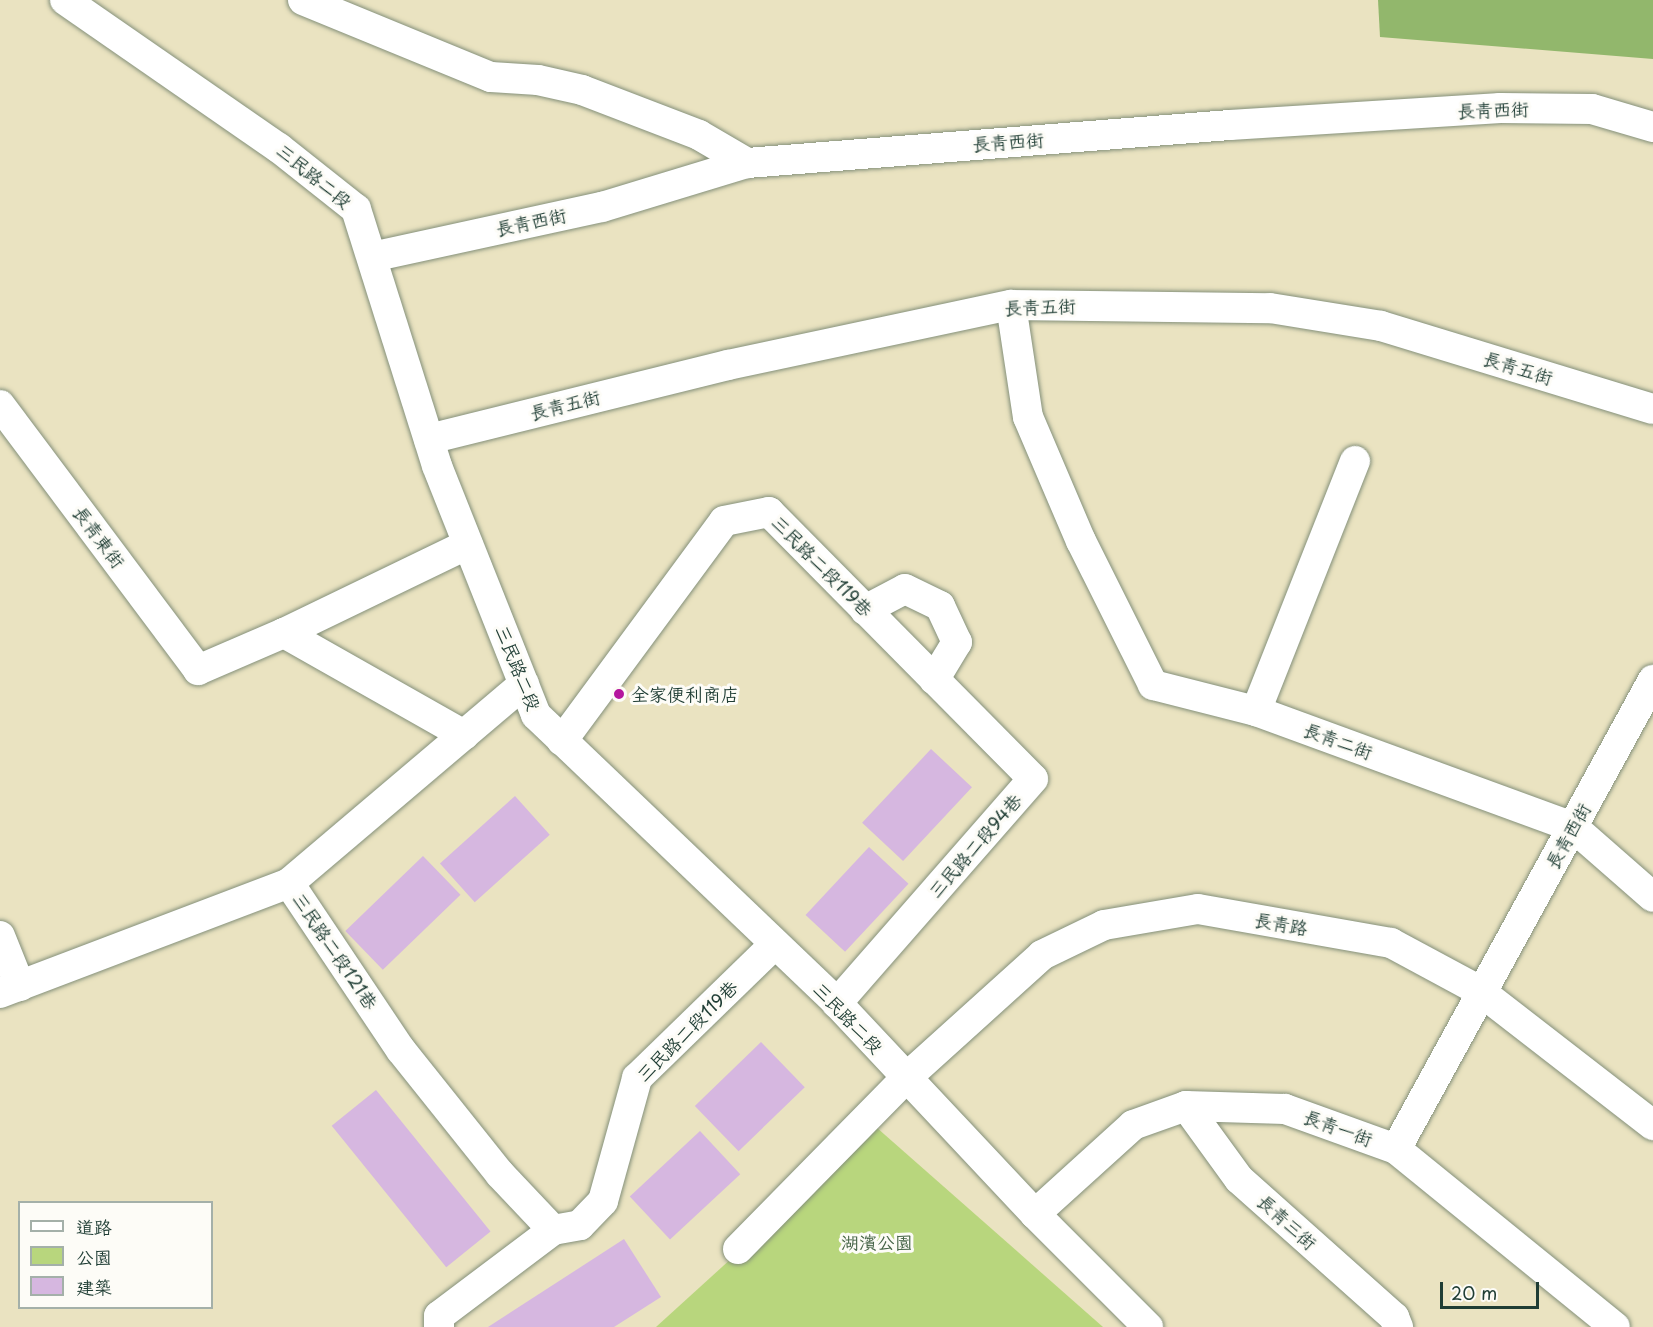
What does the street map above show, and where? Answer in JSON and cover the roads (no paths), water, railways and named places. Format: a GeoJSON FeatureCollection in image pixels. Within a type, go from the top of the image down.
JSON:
{"type":"FeatureCollection","features":[{"type":"Feature","properties":{"kind":"street","name":"三民路二段"},"geometry":{"type":"LineString","coordinates":[[65,0],[279,148],[356,209],[429,439],[536,715],[837,1003],[1035,1214],[1149,1327]]}},
{"type":"Feature","properties":{"kind":"street"},"geometry":{"type":"LineString","coordinates":[[303,0],[491,77],[538,80],[582,90],[699,135],[747,163]]}},
{"type":"Feature","properties":{"kind":"street","name":"長青西街"},"geometry":{"type":"LineString","coordinates":[[372,257],[602,207],[747,163],[1230,125],[1500,108],[1592,109],[1653,127]]}},
{"type":"Feature","properties":{"kind":"street","name":"長青五街"},"geometry":{"type":"LineString","coordinates":[[429,439],[728,364],[1011,305],[1270,308],[1381,326],[1653,409]]}},
{"type":"Feature","properties":{"kind":"street","name":"長青二街"},"geometry":{"type":"LineString","coordinates":[[1011,305],[1028,417],[1081,541],[1154,685],[1256,711],[1574,827],[1653,897]]}},
{"type":"Feature","properties":{"kind":"street","name":"長青東街"},"geometry":{"type":"LineString","coordinates":[[0,405],[198,670],[284,633]]}},
{"type":"Feature","properties":{"kind":"street"},"geometry":{"type":"LineString","coordinates":[[1256,711],[1355,461]]}},
{"type":"Feature","properties":{"kind":"street","name":"三民路二段119巷"},"geometry":{"type":"LineString","coordinates":[[562,741],[724,521],[769,512],[897,642]]}},
{"type":"Feature","properties":{"kind":"street"},"geometry":{"type":"LineString","coordinates":[[284,633],[468,544]]}},
{"type":"Feature","properties":{"kind":"street"},"geometry":{"type":"LineString","coordinates":[[865,610],[906,589],[940,606],[957,642],[934,680]]}},
{"type":"Feature","properties":{"kind":"street"},"geometry":{"type":"LineString","coordinates":[[284,633],[464,735]]}},
{"type":"Feature","properties":{"kind":"street","name":"三民路二段94巷"},"geometry":{"type":"LineString","coordinates":[[837,1003],[1033,779],[897,642]]}},
{"type":"Feature","properties":{"kind":"street","name":"長青西街"},"geometry":{"type":"LineString","coordinates":[[1396,1149],[1480,991],[1574,827],[1653,680]]}},
{"type":"Feature","properties":{"kind":"street","name":"三民路二段121巷"},"geometry":{"type":"LineString","coordinates":[[524,684],[289,883],[401,1050],[500,1174],[553,1230]]}},
{"type":"Feature","properties":{"kind":"street"},"geometry":{"type":"LineString","coordinates":[[0,936],[10,990],[289,883]]}},
{"type":"Feature","properties":{"kind":"street","name":"長青路"},"geometry":{"type":"LineString","coordinates":[[738,1249],[906,1078],[1042,955],[1104,925],[1198,909],[1391,943],[1480,991],[1653,1125]]}},
{"type":"Feature","properties":{"kind":"street","name":"三民路二段119巷"},"geometry":{"type":"LineString","coordinates":[[439,1327],[439,1316],[553,1230],[580,1225],[603,1201],[637,1077],[774,945]]}},
{"type":"Feature","properties":{"kind":"street","name":"長青一街"},"geometry":{"type":"LineString","coordinates":[[1035,1214],[1133,1125],[1186,1106],[1285,1109],[1396,1149],[1615,1327]]}},
{"type":"Feature","properties":{"kind":"street","name":"長青三街"},"geometry":{"type":"LineString","coordinates":[[1186,1106],[1239,1179],[1394,1317],[1398,1327]]}},
{"type":"Feature","properties":{"kind":"place","name":"全家便利商店"},"geometry":{"type":"Point","coordinates":[619,694]}},
{"type":"Feature","properties":{"kind":"park label","name":"湖濱公園"},"geometry":{"type":"Point","coordinates":[877,1242]}}]}
